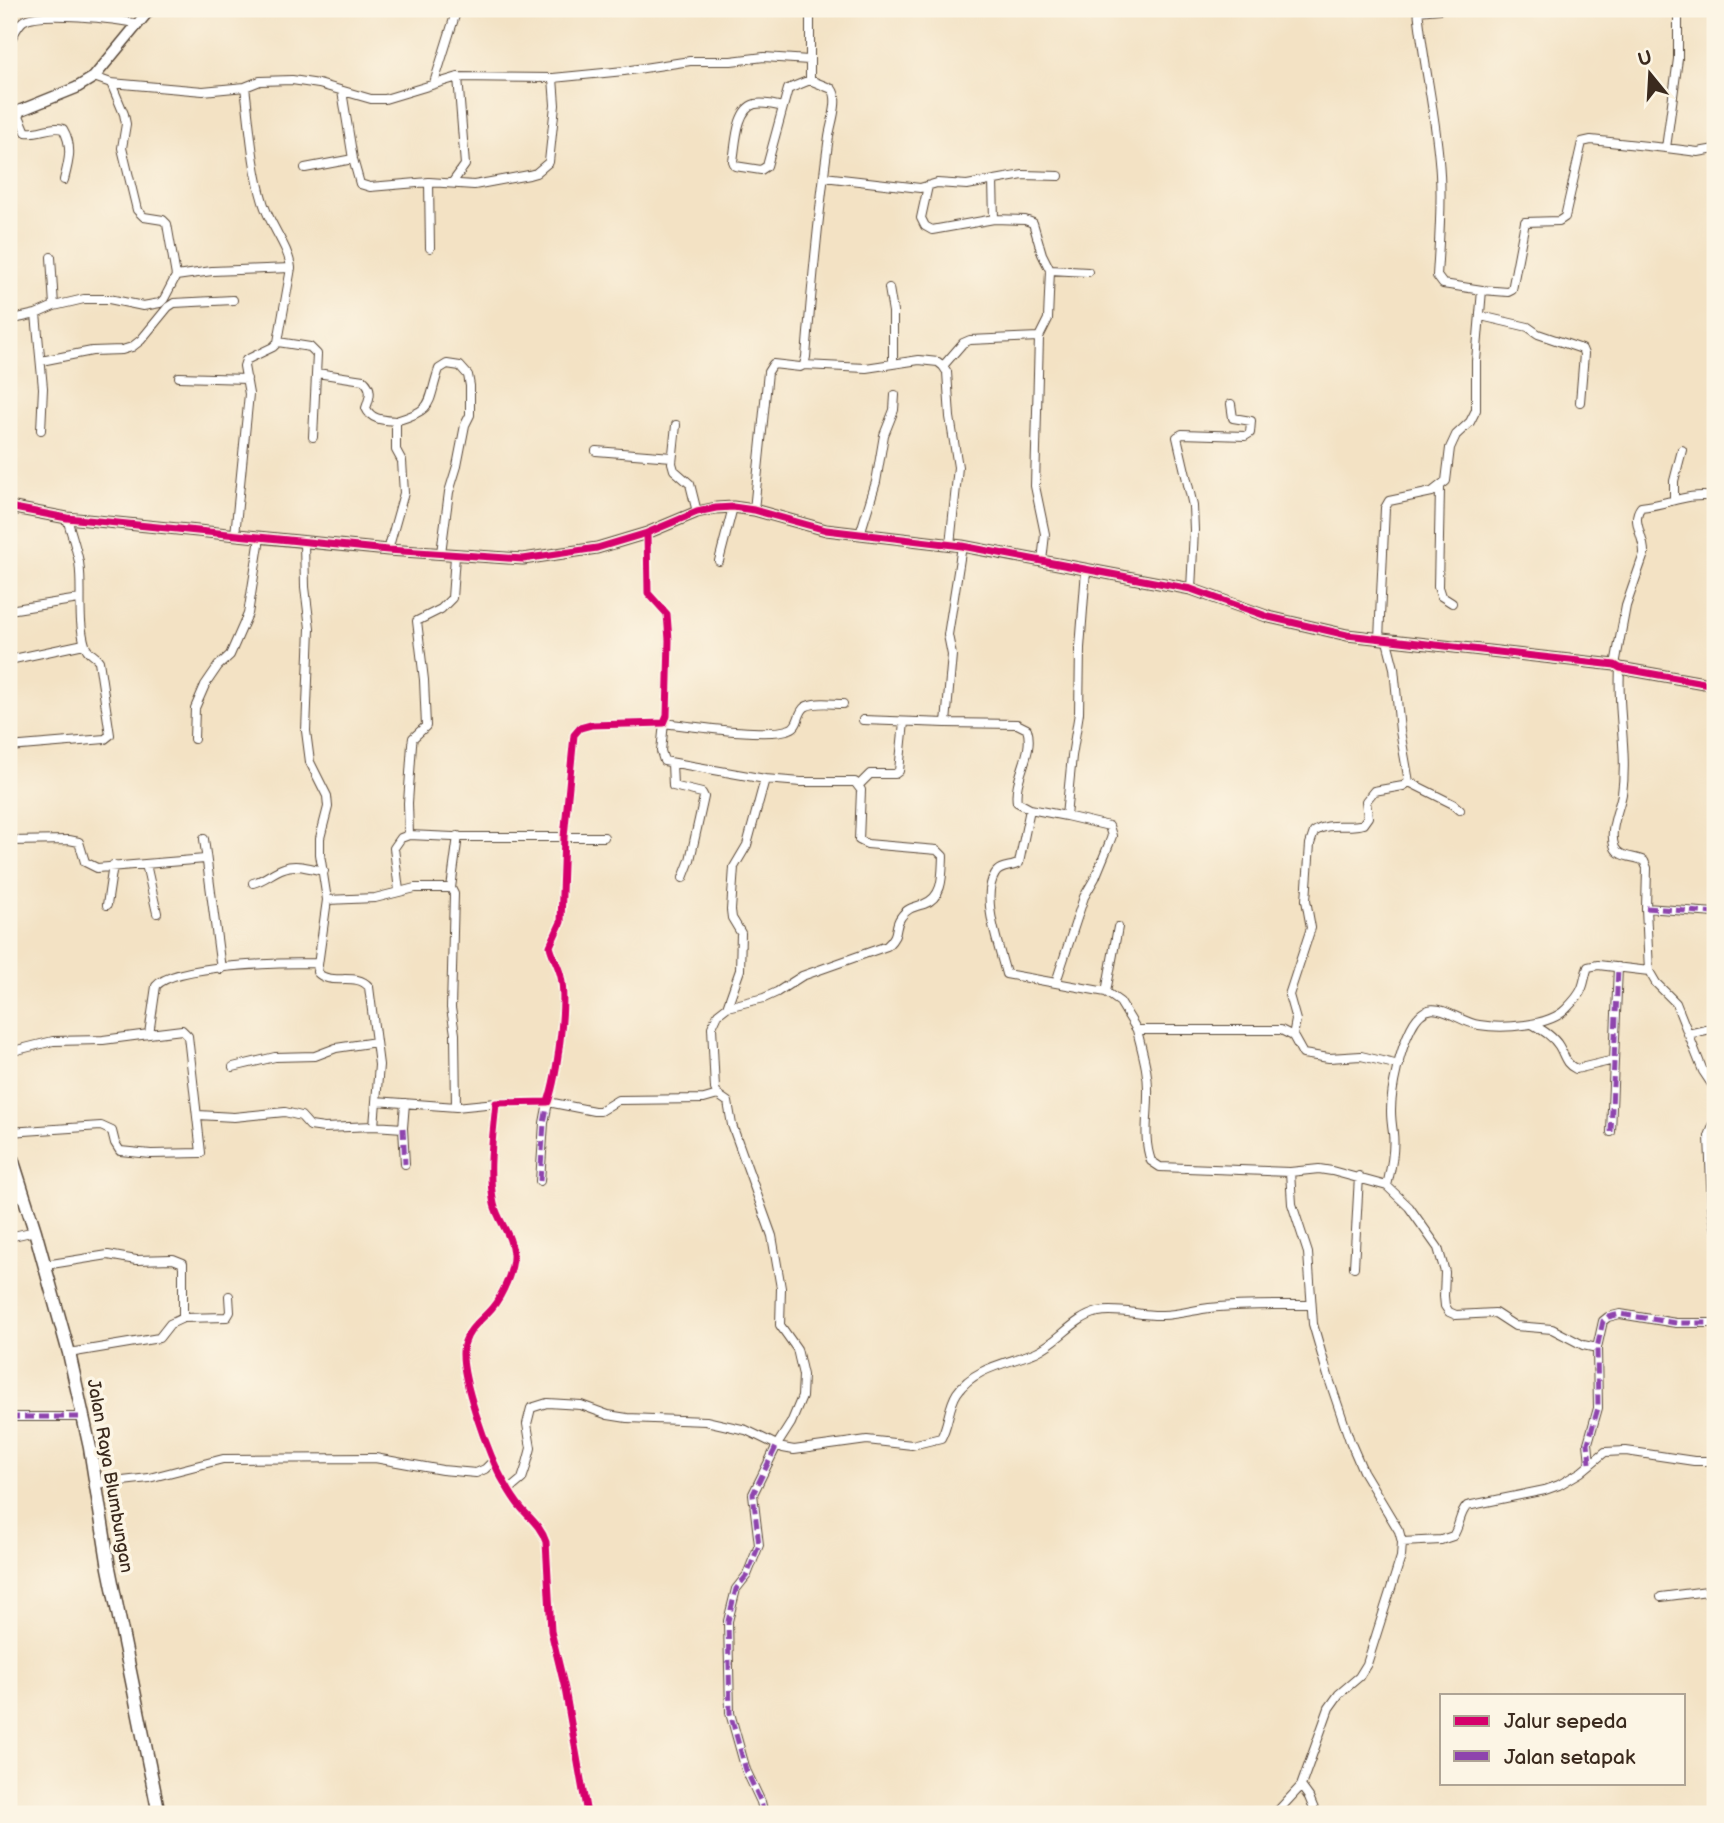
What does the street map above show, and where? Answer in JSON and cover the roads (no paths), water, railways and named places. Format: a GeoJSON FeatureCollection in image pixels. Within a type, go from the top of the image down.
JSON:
{"type":"FeatureCollection","features":[{"type":"Feature","properties":{"kind":"main road","name":"Jalan Raya Blumbungan"},"geometry":{"type":"LineString","coordinates":[[9,1149],[69,1353],[90,1448],[109,1568],[159,1814]]}},
{"type":"Feature","properties":{"kind":"street"},"geometry":{"type":"LineString","coordinates":[[64,180],[70,149],[63,129],[57,127],[26,132],[13,113],[76,88],[94,77],[150,9]]}},
{"type":"Feature","properties":{"kind":"street"},"geometry":{"type":"LineString","coordinates":[[434,83],[457,9]]}},
{"type":"Feature","properties":{"kind":"street"},"geometry":{"type":"LineString","coordinates":[[810,9],[810,80]]}},
{"type":"Feature","properties":{"kind":"street"},"geometry":{"type":"LineString","coordinates":[[1440,9],[1418,10],[1440,173],[1437,276],[1443,284],[1482,290],[1512,290],[1525,222],[1559,222],[1565,217],[1582,142],[1591,140],[1698,152],[1715,149]]}},
{"type":"Feature","properties":{"kind":"street"},"geometry":{"type":"LineString","coordinates":[[1666,148],[1678,59],[1678,9]]}},
{"type":"Feature","properties":{"kind":"street"},"geometry":{"type":"LineString","coordinates":[[11,39],[24,21],[52,13],[109,17],[138,24]]}},
{"type":"Feature","properties":{"kind":"street"},"geometry":{"type":"LineString","coordinates":[[94,77],[111,83],[203,91],[245,87],[260,81],[285,79],[319,84],[371,99],[385,99],[458,77],[553,78],[690,61],[731,61],[753,57],[809,60]]}},
{"type":"Feature","properties":{"kind":"street"},"geometry":{"type":"LineString","coordinates":[[452,183],[465,165],[458,77]]}},
{"type":"Feature","properties":{"kind":"street"},"geometry":{"type":"LineString","coordinates":[[342,91],[353,159],[360,184],[364,187],[429,182],[474,185],[536,173],[549,162],[555,105],[553,78]]}},
{"type":"Feature","properties":{"kind":"street"},"geometry":{"type":"LineString","coordinates":[[783,107],[765,103],[753,104],[744,111],[733,160],[735,166],[761,170],[767,166],[788,89],[810,80],[832,89],[835,93],[804,365]]}},
{"type":"Feature","properties":{"kind":"street"},"geometry":{"type":"LineString","coordinates":[[9,320],[83,299],[109,299],[143,306],[154,305],[164,299],[176,276],[167,224],[163,220],[144,217],[137,210],[122,148],[126,124],[124,114],[111,83]]}},
{"type":"Feature","properties":{"kind":"street"},"geometry":{"type":"LineString","coordinates":[[235,535],[249,394],[244,366],[246,360],[278,342],[291,268],[289,257],[269,222],[260,195],[245,87]]}},
{"type":"Feature","properties":{"kind":"street"},"geometry":{"type":"LineString","coordinates":[[305,168],[353,159]]}},
{"type":"Feature","properties":{"kind":"street"},"geometry":{"type":"LineString","coordinates":[[824,177],[909,187],[937,183],[967,185],[1023,175],[1059,176]]}},
{"type":"Feature","properties":{"kind":"street"},"geometry":{"type":"LineString","coordinates":[[993,181],[994,219]]}},
{"type":"Feature","properties":{"kind":"street"},"geometry":{"type":"LineString","coordinates":[[429,182],[430,248]]}},
{"type":"Feature","properties":{"kind":"street"},"geometry":{"type":"LineString","coordinates":[[928,186],[921,218],[925,226],[932,230],[994,219],[1025,220],[1033,223],[1050,270],[1048,318],[1040,337],[1035,486],[1045,534],[1042,561]]}},
{"type":"Feature","properties":{"kind":"street"},"geometry":{"type":"LineString","coordinates":[[51,257],[54,306]]}},
{"type":"Feature","properties":{"kind":"street"},"geometry":{"type":"LineString","coordinates":[[176,276],[212,271],[291,268]]}},
{"type":"Feature","properties":{"kind":"street"},"geometry":{"type":"LineString","coordinates":[[1050,270],[1088,272]]}},
{"type":"Feature","properties":{"kind":"street"},"geometry":{"type":"LineString","coordinates":[[889,288],[893,312],[893,364]]}},
{"type":"Feature","properties":{"kind":"street"},"geometry":{"type":"LineString","coordinates":[[1409,782],[1400,731],[1394,668],[1383,640],[1385,508],[1389,501],[1432,492],[1446,481],[1450,448],[1456,435],[1476,410],[1476,361],[1482,290]]}},
{"type":"Feature","properties":{"kind":"street"},"geometry":{"type":"LineString","coordinates":[[41,361],[92,351],[132,347],[174,303],[233,300]]}},
{"type":"Feature","properties":{"kind":"street"},"geometry":{"type":"LineString","coordinates":[[36,314],[44,398],[41,430]]}},
{"type":"Feature","properties":{"kind":"street"},"geometry":{"type":"LineString","coordinates":[[1481,316],[1528,327],[1538,334],[1582,349],[1584,354],[1580,402]]}},
{"type":"Feature","properties":{"kind":"street"},"geometry":{"type":"LineString","coordinates":[[943,366],[962,344],[970,340],[1040,337]]}},
{"type":"Feature","properties":{"kind":"street"},"geometry":{"type":"LineString","coordinates":[[278,342],[315,350],[318,359],[313,437]]}},
{"type":"Feature","properties":{"kind":"street"},"geometry":{"type":"LineString","coordinates":[[754,510],[768,372],[773,364],[866,368],[919,360],[938,362],[947,372],[950,417],[958,467],[950,545]]}},
{"type":"Feature","properties":{"kind":"street"},"geometry":{"type":"LineString","coordinates":[[317,373],[363,380],[371,394],[366,408],[369,414],[376,418],[396,421],[411,416],[429,404],[439,369],[447,364],[460,366],[466,371],[470,386],[470,415],[465,425],[449,492],[441,552]]}},
{"type":"Feature","properties":{"kind":"street"},"geometry":{"type":"LineString","coordinates":[[179,377],[247,379]]}},
{"type":"Feature","properties":{"kind":"street"},"geometry":{"type":"LineString","coordinates":[[860,534],[876,482],[884,435],[894,410],[895,395]]}},
{"type":"Feature","properties":{"kind":"street"},"geometry":{"type":"LineString","coordinates":[[1191,589],[1194,543],[1192,506],[1177,438],[1182,434],[1245,436],[1250,433],[1251,421],[1233,418],[1231,404]]}},
{"type":"Feature","properties":{"kind":"street"},"geometry":{"type":"LineString","coordinates":[[388,550],[404,493],[403,467],[397,450],[396,421]]}},
{"type":"Feature","properties":{"kind":"street"},"geometry":{"type":"LineString","coordinates":[[676,425],[672,457],[674,470],[690,484],[697,512]]}},
{"type":"Feature","properties":{"kind":"street"},"geometry":{"type":"LineString","coordinates":[[1674,499],[1674,481],[1682,450]]}},
{"type":"Feature","properties":{"kind":"street"},"geometry":{"type":"LineString","coordinates":[[596,451],[672,457]]}},
{"type":"Feature","properties":{"kind":"street"},"geometry":{"type":"LineString","coordinates":[[1440,488],[1438,587],[1441,596],[1452,603]]}},
{"type":"Feature","properties":{"kind":"street"},"geometry":{"type":"LineString","coordinates":[[1715,497],[1700,494],[1674,499],[1663,505],[1641,507],[1636,513],[1644,554],[1626,606],[1618,666],[1624,757],[1613,839],[1620,854],[1644,861],[1647,868],[1649,971],[1656,983],[1676,1003],[1703,1072],[1715,1089]]}},
{"type":"Feature","properties":{"kind":"street"},"geometry":{"type":"LineString","coordinates":[[9,507],[67,518],[260,538],[441,552],[455,556],[523,559],[597,548],[648,533],[697,512],[733,507],[754,510],[826,530],[962,546],[1191,589],[1269,617],[1311,628],[1383,640],[1618,666],[1715,685]]}},
{"type":"Feature","properties":{"kind":"street"},"geometry":{"type":"LineString","coordinates":[[719,561],[733,507]]}},
{"type":"Feature","properties":{"kind":"street"},"geometry":{"type":"LineString","coordinates":[[9,747],[108,738],[110,731],[99,661],[97,656],[88,652],[85,644],[79,599],[79,562],[67,518]]}},
{"type":"Feature","properties":{"kind":"street"},"geometry":{"type":"LineString","coordinates":[[648,533],[648,593],[667,614],[669,640],[668,709],[661,756],[664,761],[765,779],[855,782],[861,790],[859,840],[867,844],[941,852],[943,856],[941,884],[936,896],[926,903],[911,907],[902,915],[895,938],[887,946],[802,976],[770,995],[727,1007],[718,1014],[712,1027],[714,1083],[718,1095],[728,1102],[732,1125],[767,1219],[781,1288],[780,1325],[797,1349],[803,1375],[802,1397],[753,1494],[760,1545],[747,1575],[736,1589],[728,1621],[730,1713],[746,1769],[764,1814]]}},
{"type":"Feature","properties":{"kind":"street"},"geometry":{"type":"LineString","coordinates":[[194,739],[195,708],[205,685],[218,666],[230,655],[248,614],[260,538]]}},
{"type":"Feature","properties":{"kind":"street"},"geometry":{"type":"LineString","coordinates":[[304,542],[305,587],[310,628],[306,731],[310,762],[327,796],[328,807],[320,847],[327,900],[316,964],[320,976],[365,982],[369,987],[379,1065],[374,1126]]}},
{"type":"Feature","properties":{"kind":"street"},"geometry":{"type":"LineString","coordinates":[[946,723],[953,655],[948,635],[962,546]]}},
{"type":"Feature","properties":{"kind":"street"},"geometry":{"type":"LineString","coordinates":[[409,835],[412,744],[413,738],[426,726],[418,621],[441,609],[452,598],[455,556]]}},
{"type":"Feature","properties":{"kind":"street"},"geometry":{"type":"LineString","coordinates":[[1066,816],[1079,713],[1080,648],[1086,570]]}},
{"type":"Feature","properties":{"kind":"street"},"geometry":{"type":"LineString","coordinates":[[9,610],[79,599]]}},
{"type":"Feature","properties":{"kind":"street"},"geometry":{"type":"LineString","coordinates":[[9,660],[85,644]]}},
{"type":"Feature","properties":{"kind":"street"},"geometry":{"type":"LineString","coordinates":[[540,1181],[544,1123],[554,1088],[563,1002],[561,974],[550,946],[561,922],[564,837],[574,735],[580,728],[602,723],[664,723],[771,732],[790,730],[800,712],[812,705],[843,704]]}},
{"type":"Feature","properties":{"kind":"street"},"geometry":{"type":"LineString","coordinates":[[863,720],[1017,724],[1027,729],[1029,735],[1017,802],[1030,809],[1109,826],[1112,836],[1084,897],[1056,982]]}},
{"type":"Feature","properties":{"kind":"street"},"geometry":{"type":"LineString","coordinates":[[859,786],[870,774],[895,774],[899,771],[904,722]]}},
{"type":"Feature","properties":{"kind":"street"},"geometry":{"type":"LineString","coordinates":[[672,763],[673,786],[702,793],[704,797],[693,849],[683,878]]}},
{"type":"Feature","properties":{"kind":"street"},"geometry":{"type":"LineString","coordinates":[[727,1007],[740,970],[742,946],[741,933],[732,918],[734,867],[747,845],[765,779]]}},
{"type":"Feature","properties":{"kind":"street"},"geometry":{"type":"LineString","coordinates":[[1409,782],[1460,810]]}},
{"type":"Feature","properties":{"kind":"street"},"geometry":{"type":"LineString","coordinates":[[1293,1036],[1296,1020],[1289,995],[1311,928],[1306,900],[1310,844],[1314,832],[1328,825],[1363,824],[1368,817],[1366,800],[1374,791],[1403,786],[1409,782]]}},
{"type":"Feature","properties":{"kind":"street"},"geometry":{"type":"LineString","coordinates":[[1030,809],[1019,863],[1004,867],[995,874],[990,893],[990,911],[1006,974],[1106,992],[1120,1002],[1137,1030],[1147,1073],[1145,1134],[1151,1161],[1160,1167],[1290,1172],[1320,1169],[1359,1176],[1387,1186],[1409,1207],[1428,1231],[1437,1248],[1445,1272],[1444,1296],[1449,1312],[1456,1315],[1495,1313],[1515,1326],[1552,1329],[1583,1345],[1597,1348]]}},
{"type":"Feature","properties":{"kind":"street"},"geometry":{"type":"LineString","coordinates":[[399,891],[394,848],[401,838],[409,835],[604,837]]}},
{"type":"Feature","properties":{"kind":"street"},"geometry":{"type":"LineString","coordinates":[[456,1107],[451,1008],[454,894],[451,888],[458,836]]}},
{"type":"Feature","properties":{"kind":"street"},"geometry":{"type":"LineString","coordinates":[[204,839],[221,969]]}},
{"type":"Feature","properties":{"kind":"street"},"geometry":{"type":"LineString","coordinates":[[9,841],[79,842],[88,864],[97,867],[205,859]]}},
{"type":"Feature","properties":{"kind":"street"},"geometry":{"type":"LineString","coordinates":[[146,863],[157,913]]}},
{"type":"Feature","properties":{"kind":"street"},"geometry":{"type":"LineString","coordinates":[[107,905],[113,865]]}},
{"type":"Feature","properties":{"kind":"street"},"geometry":{"type":"LineString","coordinates":[[253,883],[265,880],[286,867],[297,866],[324,871]]}},
{"type":"Feature","properties":{"kind":"street"},"geometry":{"type":"LineString","coordinates":[[327,900],[359,900],[415,888],[451,888]]}},
{"type":"Feature","properties":{"kind":"street"},"geometry":{"type":"LineString","coordinates":[[1646,908],[1715,913]]}},
{"type":"Feature","properties":{"kind":"street"},"geometry":{"type":"LineString","coordinates":[[1106,992],[1118,928]]}},
{"type":"Feature","properties":{"kind":"street"},"geometry":{"type":"LineString","coordinates":[[149,1034],[153,998],[160,981],[194,972],[260,964],[316,964]]}},
{"type":"Feature","properties":{"kind":"street"},"geometry":{"type":"LineString","coordinates":[[1387,1186],[1394,1148],[1391,1105],[1399,1065],[1412,1026],[1419,1016],[1433,1009],[1443,1010],[1478,1025],[1532,1024],[1555,1018],[1565,1011],[1578,996],[1588,967],[1598,965],[1649,971]]}},
{"type":"Feature","properties":{"kind":"street"},"geometry":{"type":"LineString","coordinates":[[1611,1132],[1618,968]]}},
{"type":"Feature","properties":{"kind":"street"},"geometry":{"type":"LineString","coordinates":[[1532,1024],[1547,1033],[1559,1045],[1568,1065],[1576,1069],[1614,1060]]}},
{"type":"Feature","properties":{"kind":"street"},"geometry":{"type":"LineString","coordinates":[[1688,1034],[1715,1028]]}},
{"type":"Feature","properties":{"kind":"street"},"geometry":{"type":"LineString","coordinates":[[9,1052],[53,1041],[103,1040],[182,1030],[188,1036],[202,1151],[197,1154],[120,1151],[112,1131],[101,1126],[9,1132]]}},
{"type":"Feature","properties":{"kind":"street"},"geometry":{"type":"LineString","coordinates":[[1137,1030],[1281,1030],[1293,1036],[1303,1054],[1329,1058],[1361,1056],[1399,1065]]}},
{"type":"Feature","properties":{"kind":"street"},"geometry":{"type":"LineString","coordinates":[[233,1067],[275,1057],[315,1056],[337,1048],[376,1042]]}},
{"type":"Feature","properties":{"kind":"street"},"geometry":{"type":"LineString","coordinates":[[376,1101],[456,1107],[548,1102],[600,1111],[618,1100],[704,1099],[718,1095]]}},
{"type":"Feature","properties":{"kind":"street"},"geometry":{"type":"LineString","coordinates":[[405,1103],[405,1164]]}},
{"type":"Feature","properties":{"kind":"street"},"geometry":{"type":"LineString","coordinates":[[496,1103],[490,1159],[493,1198],[508,1234],[513,1255],[499,1297],[491,1309],[470,1328],[463,1349],[467,1382],[493,1461],[521,1508],[542,1530],[546,1542],[549,1611],[554,1650],[565,1689],[587,1814]]}},
{"type":"Feature","properties":{"kind":"street"},"geometry":{"type":"LineString","coordinates":[[198,1115],[234,1117],[285,1112],[301,1116],[310,1126],[403,1128]]}},
{"type":"Feature","properties":{"kind":"street"},"geometry":{"type":"LineString","coordinates":[[1715,1121],[1709,1136],[1715,1227]]}},
{"type":"Feature","properties":{"kind":"street"},"geometry":{"type":"LineString","coordinates":[[1275,1814],[1301,1786],[1329,1708],[1339,1694],[1359,1677],[1367,1664],[1401,1557],[1402,1542],[1399,1531],[1363,1471],[1350,1441],[1321,1352],[1311,1304],[1308,1253],[1292,1204],[1290,1172]]}},
{"type":"Feature","properties":{"kind":"street"},"geometry":{"type":"LineString","coordinates":[[1354,1267],[1359,1176]]}},
{"type":"Feature","properties":{"kind":"street"},"geometry":{"type":"LineString","coordinates":[[9,1197],[23,1196]]}},
{"type":"Feature","properties":{"kind":"street"},"geometry":{"type":"LineString","coordinates":[[9,1237],[35,1231]]}},
{"type":"Feature","properties":{"kind":"street"},"geometry":{"type":"LineString","coordinates":[[45,1265],[108,1255],[136,1260],[173,1259],[183,1263],[183,1318]]}},
{"type":"Feature","properties":{"kind":"street"},"geometry":{"type":"LineString","coordinates":[[69,1353],[154,1340],[159,1338],[170,1324],[183,1318],[227,1317],[230,1312],[229,1296]]}},
{"type":"Feature","properties":{"kind":"street"},"geometry":{"type":"LineString","coordinates":[[509,1490],[522,1479],[526,1467],[531,1448],[527,1424],[531,1408],[547,1403],[581,1405],[608,1415],[627,1418],[706,1421],[746,1430],[794,1450],[867,1440],[912,1445],[941,1438],[957,1392],[970,1380],[1010,1360],[1036,1352],[1087,1316],[1098,1312],[1148,1316],[1210,1308],[1311,1304]]}},
{"type":"Feature","properties":{"kind":"street"},"geometry":{"type":"LineString","coordinates":[[1590,1463],[1588,1443],[1598,1408],[1597,1348],[1603,1321],[1620,1314],[1676,1323],[1715,1323]]}},
{"type":"Feature","properties":{"kind":"street"},"geometry":{"type":"LineString","coordinates":[[9,1417],[81,1417]]}},
{"type":"Feature","properties":{"kind":"street"},"geometry":{"type":"LineString","coordinates":[[1402,1542],[1441,1540],[1453,1536],[1460,1525],[1461,1512],[1467,1506],[1545,1490],[1569,1480],[1605,1452],[1612,1450],[1715,1461]]}},
{"type":"Feature","properties":{"kind":"street"},"geometry":{"type":"LineString","coordinates":[[96,1485],[149,1478],[223,1459],[375,1458],[476,1473],[493,1461]]}},
{"type":"Feature","properties":{"kind":"street"},"geometry":{"type":"LineString","coordinates":[[1661,1597],[1715,1590]]}},
{"type":"Feature","properties":{"kind":"street"},"geometry":{"type":"LineString","coordinates":[[1301,1786],[1316,1814]]}}]}
